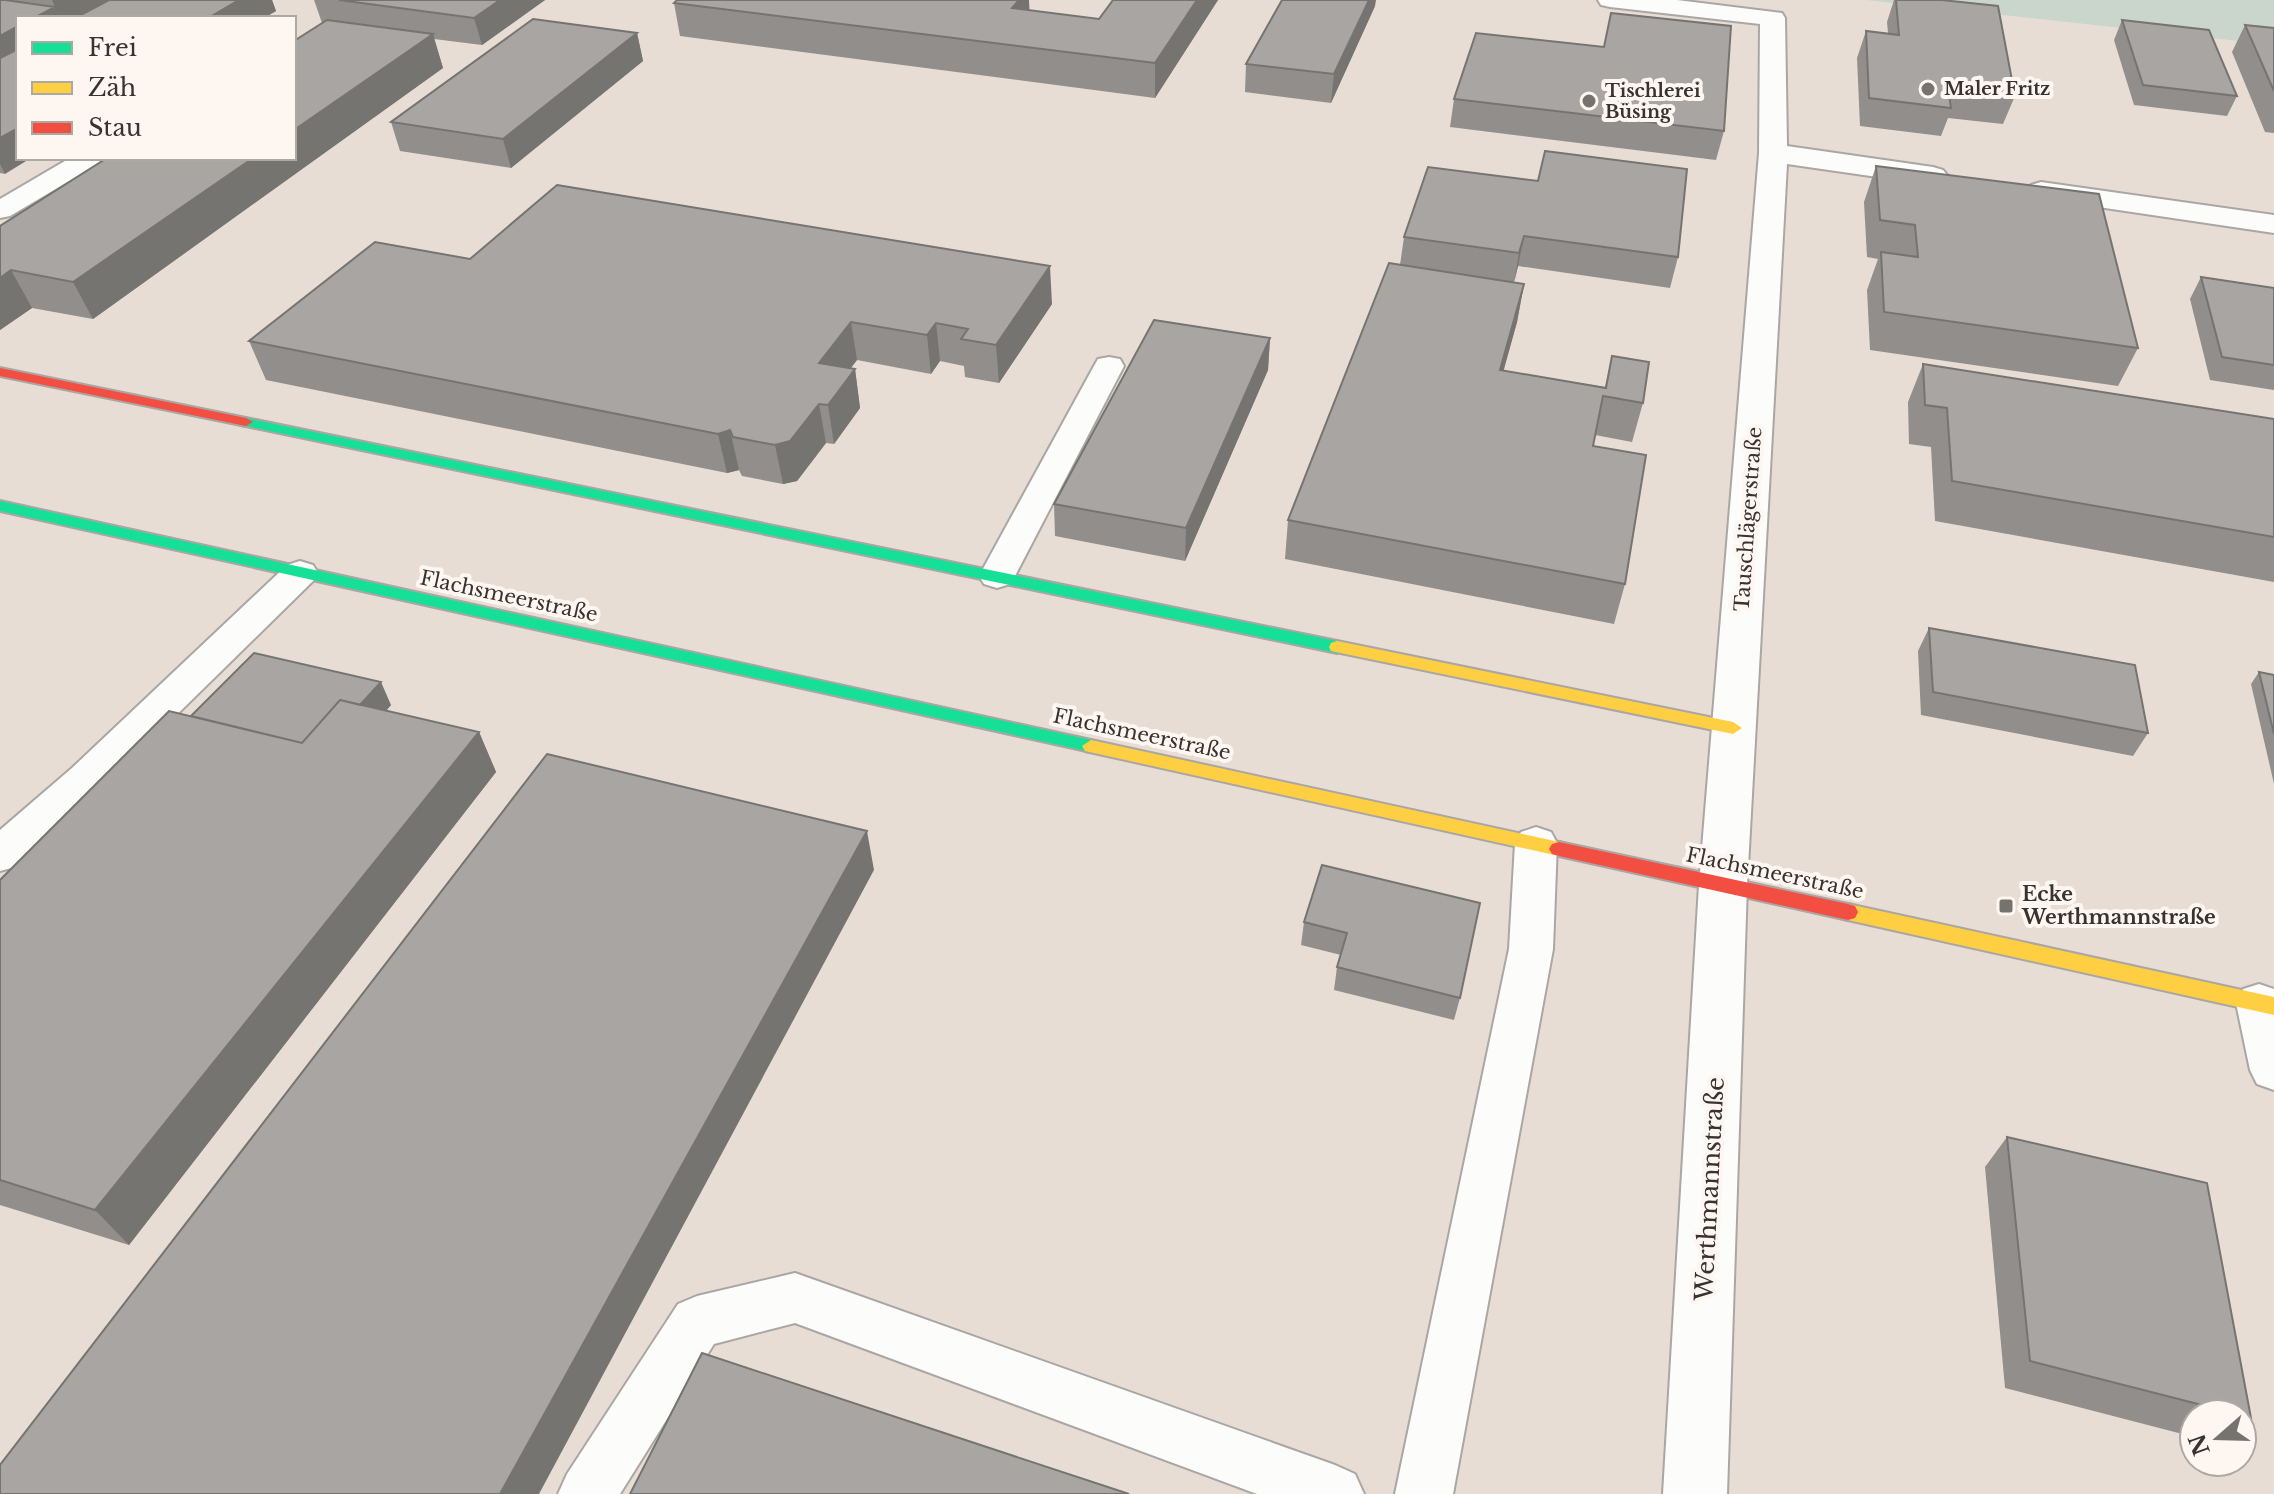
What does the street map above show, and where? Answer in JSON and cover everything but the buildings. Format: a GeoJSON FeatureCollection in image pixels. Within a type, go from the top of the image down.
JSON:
{"type":"FeatureCollection","features":[{"type":"Feature","properties":{"kind":"street","name":"Tauschlägerstraße"},"geometry":{"type":"LineString","coordinates":[[1610,0],[1773,18],[1773,153],[1723,885]]}},
{"type":"Feature","properties":{"kind":"street"},"geometry":{"type":"LineString","coordinates":[[1773,153],[1961,180]]}},
{"type":"Feature","properties":{"kind":"street"},"geometry":{"type":"LineString","coordinates":[[2008,187],[2274,224]]}},
{"type":"Feature","properties":{"kind":"street"},"geometry":{"type":"LineString","coordinates":[[0,372],[1733,728]]}},
{"type":"Feature","properties":{"kind":"street","name":"Flachsmeerstraße"},"geometry":{"type":"LineString","coordinates":[[0,506],[2266,1004]]}},
{"type":"Feature","properties":{"kind":"street","name":"Werthmannstraße"},"geometry":{"type":"LineString","coordinates":[[1695,1494],[1723,885]]}},
{"type":"Feature","properties":{"kind":"lane"},"geometry":{"type":"LineString","coordinates":[[0,210],[86,160]]}},
{"type":"Feature","properties":{"kind":"lane"},"geometry":{"type":"LineString","coordinates":[[997,576],[1109,366]]}},
{"type":"Feature","properties":{"kind":"lane"},"geometry":{"type":"LineString","coordinates":[[0,855],[86,779],[300,573]]}},
{"type":"Feature","properties":{"kind":"lane"},"geometry":{"type":"LineString","coordinates":[[1424,1494],[1531,949],[1536,843]]}},
{"type":"Feature","properties":{"kind":"lane"},"geometry":{"type":"LineString","coordinates":[[2266,1004],[2274,1070]]}},
{"type":"Feature","properties":{"kind":"lane"},"geometry":{"type":"LineString","coordinates":[[587,1494],[697,1322],[795,1298],[1335,1494]]}},
{"type":"Feature","properties":{"kind":"shaded area"},"geometry":{"type":"Polygon","coordinates":[[[0,0],[1866,0],[2274,45],[2274,1494],[0,1494],[0,0]]]}},
{"type":"Feature","properties":{"kind":"shaded area"},"geometry":{"type":"Polygon","coordinates":[[[1865,0],[2274,0],[2274,45],[1865,0]]]}},
{"type":"Feature","properties":{"kind":"traffic: fast"},"geometry":{"type":"LineString","coordinates":[[246,422],[1337,647]]}},
{"type":"Feature","properties":{"kind":"traffic: fast"},"geometry":{"type":"LineString","coordinates":[[0,506],[1091,746]]}},
{"type":"Feature","properties":{"kind":"traffic: slow"},"geometry":{"type":"LineString","coordinates":[[1337,647],[1733,728]]}},
{"type":"Feature","properties":{"kind":"traffic: slow"},"geometry":{"type":"LineString","coordinates":[[1091,746],[1559,849]]}},
{"type":"Feature","properties":{"kind":"traffic: slow"},"geometry":{"type":"LineString","coordinates":[[1848,912],[2274,1006]]}},
{"type":"Feature","properties":{"kind":"traffic: jam"},"geometry":{"type":"LineString","coordinates":[[0,372],[246,422]]}},
{"type":"Feature","properties":{"kind":"traffic: jam"},"geometry":{"type":"LineString","coordinates":[[1559,849],[1848,912]]}},
{"type":"Feature","properties":{"kind":"place","name":"Maler Fritz"},"geometry":{"type":"Point","coordinates":[1928,89]}},
{"type":"Feature","properties":{"kind":"place","name":"Tischlerei Büsing"},"geometry":{"type":"Point","coordinates":[1589,101]}},
{"type":"Feature","properties":{"kind":"place","name":"Ecke Werthmannstraße"},"geometry":{"type":"Point","coordinates":[2006,906]}}]}
